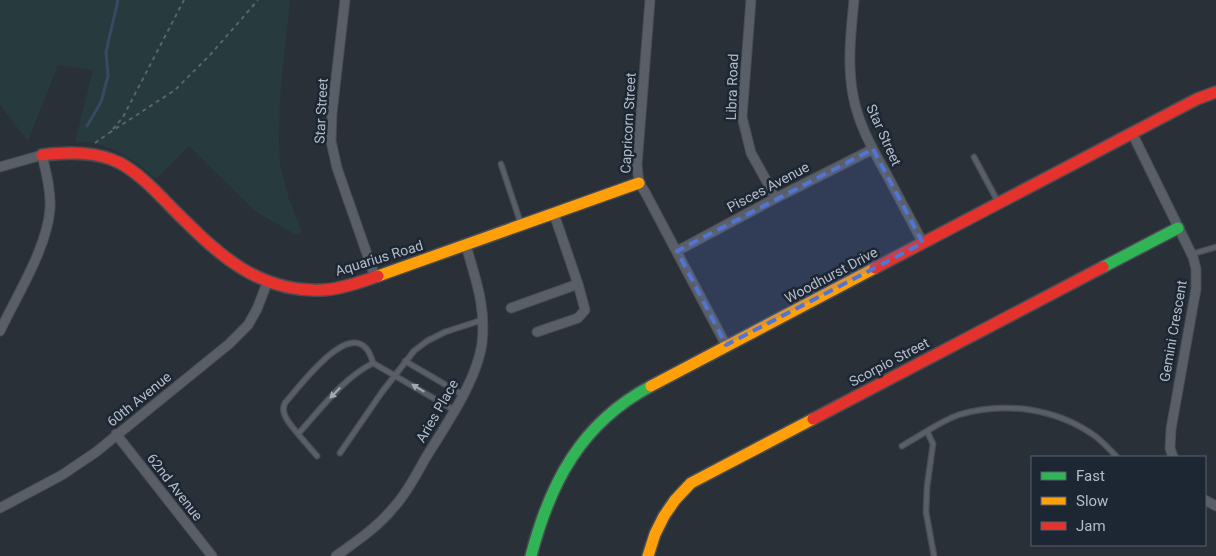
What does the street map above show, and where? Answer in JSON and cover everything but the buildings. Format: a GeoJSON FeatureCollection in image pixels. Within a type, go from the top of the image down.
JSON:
{"type":"FeatureCollection","features":[{"type":"Feature","properties":{"kind":"street","name":"Star Street"},"geometry":{"type":"LineString","coordinates":[[345,0],[332,113],[331,141],[337,168],[376,277]]}},
{"type":"Feature","properties":{"kind":"street","name":"Capricorn Street"},"geometry":{"type":"LineString","coordinates":[[650,0],[637,150],[639,183],[726,345]]}},
{"type":"Feature","properties":{"kind":"street","name":"Libra Road"},"geometry":{"type":"LineString","coordinates":[[751,0],[742,117],[751,153],[776,198]]}},
{"type":"Feature","properties":{"kind":"street","name":"Star Street"},"geometry":{"type":"LineString","coordinates":[[854,0],[851,38],[853,95],[860,122],[923,242]]}},
{"type":"Feature","properties":{"kind":"street","name":"Woodhurst Drive"},"geometry":{"type":"LineString","coordinates":[[533,556],[540,522],[554,486],[567,464],[594,428],[611,412],[638,393],[726,345],[830,293],[923,242],[1197,99],[1216,92]]}},
{"type":"Feature","properties":{"kind":"street","name":"Gemini Crescent"},"geometry":{"type":"LineString","coordinates":[[1132,133],[1192,254],[1196,269],[1196,290],[1171,429],[1170,448],[1173,456]]}},
{"type":"Feature","properties":{"kind":"street","name":"Pisces Avenue"},"geometry":{"type":"LineString","coordinates":[[677,251],[873,149]]}},
{"type":"Feature","properties":{"kind":"street","name":"Aquarius Road"},"geometry":{"type":"LineString","coordinates":[[42,155],[78,152],[121,163],[165,201],[212,248],[250,274],[267,283],[299,290],[324,290],[376,277],[639,183]]}},
{"type":"Feature","properties":{"kind":"street"},"geometry":{"type":"LineString","coordinates":[[0,167],[42,155],[49,188],[50,208],[42,243],[0,330]]}},
{"type":"Feature","properties":{"kind":"street"},"geometry":{"type":"LineString","coordinates":[[537,332],[578,318],[585,310],[554,214]]}},
{"type":"Feature","properties":{"kind":"street","name":"Scorpio Street"},"geometry":{"type":"LineString","coordinates":[[648,556],[655,531],[664,513],[677,496],[691,483],[1178,228]]}},
{"type":"Feature","properties":{"kind":"street","name":"Aries Place"},"geometry":{"type":"LineString","coordinates":[[336,556],[369,532],[396,506],[454,410],[475,371],[479,356],[483,320],[478,284],[466,246]]}},
{"type":"Feature","properties":{"kind":"street","name":"60th Avenue"},"geometry":{"type":"LineString","coordinates":[[0,508],[62,475],[96,452],[229,344],[248,325],[257,309],[267,283]]}},
{"type":"Feature","properties":{"kind":"street"},"geometry":{"type":"LineString","coordinates":[[511,308],[578,284]]}},
{"type":"Feature","properties":{"kind":"street","name":"62nd Avenue"},"geometry":{"type":"LineString","coordinates":[[116,434],[212,556]]}},
{"type":"Feature","properties":{"kind":"lane"},"geometry":{"type":"LineString","coordinates":[[974,157],[998,203]]}},
{"type":"Feature","properties":{"kind":"lane"},"geometry":{"type":"LineString","coordinates":[[501,164],[522,226]]}},
{"type":"Feature","properties":{"kind":"lane"},"geometry":{"type":"LineString","coordinates":[[1192,254],[1216,247]]}},
{"type":"Feature","properties":{"kind":"lane"},"geometry":{"type":"LineString","coordinates":[[340,453],[382,392],[414,351],[427,341],[465,324],[483,320]]}},
{"type":"Feature","properties":{"kind":"lane"},"geometry":{"type":"LineString","coordinates":[[316,456],[287,420],[283,407],[324,359],[336,348],[357,343],[364,346],[368,350],[373,363],[454,410]]}},
{"type":"Feature","properties":{"kind":"lane"},"geometry":{"type":"LineString","coordinates":[[405,361],[462,395]]}},
{"type":"Feature","properties":{"kind":"lane"},"geometry":{"type":"LineString","coordinates":[[298,434],[345,383],[362,369],[373,363]]}},
{"type":"Feature","properties":{"kind":"lane"},"geometry":{"type":"LineString","coordinates":[[902,446],[927,430],[958,415],[988,409],[1016,408],[1032,409],[1054,414],[1096,437],[1116,456]]}},
{"type":"Feature","properties":{"kind":"lane"},"geometry":{"type":"LineString","coordinates":[[927,430],[933,444],[926,512],[934,556]]}},
{"type":"Feature","properties":{"kind":"path"},"geometry":{"type":"LineString","coordinates":[[109,133],[123,117],[184,0]]}},
{"type":"Feature","properties":{"kind":"path"},"geometry":{"type":"LineString","coordinates":[[78,152],[175,90],[211,54],[258,0]]}},
{"type":"Feature","properties":{"kind":"highlighted area"},"geometry":{"type":"Polygon","coordinates":[[[873,149],[923,243],[726,345],[677,251],[873,149]]]}},
{"type":"Feature","properties":{"kind":"green space"},"geometry":{"type":"Polygon","coordinates":[[[0,0],[290,0],[280,97],[280,164],[289,199],[302,232],[296,235],[255,211],[189,146],[156,179],[129,158],[109,148],[87,142],[75,142],[93,70],[58,65],[28,141],[0,105],[0,0]]]}},
{"type":"Feature","properties":{"kind":"waterway"},"geometry":{"type":"LineString","coordinates":[[87,126],[101,102],[108,76],[106,52],[118,0]]}},
{"type":"Feature","properties":{"kind":"traffic: fast"},"geometry":{"type":"LineString","coordinates":[[1103,267],[1178,228]]}},
{"type":"Feature","properties":{"kind":"traffic: fast"},"geometry":{"type":"LineString","coordinates":[[531,556],[548,504],[572,458],[587,437],[605,418],[651,386]]}},
{"type":"Feature","properties":{"kind":"traffic: slow"},"geometry":{"type":"LineString","coordinates":[[378,276],[639,183]]}},
{"type":"Feature","properties":{"kind":"traffic: slow"},"geometry":{"type":"LineString","coordinates":[[651,386],[875,268]]}},
{"type":"Feature","properties":{"kind":"traffic: slow"},"geometry":{"type":"LineString","coordinates":[[648,556],[655,534],[664,516],[675,500],[691,483],[813,419]]}},
{"type":"Feature","properties":{"kind":"traffic: jam"},"geometry":{"type":"LineString","coordinates":[[875,268],[1197,99],[1216,92]]}},
{"type":"Feature","properties":{"kind":"traffic: jam"},"geometry":{"type":"LineString","coordinates":[[42,155],[62,153],[92,154],[120,163],[143,180],[225,257],[260,278],[279,285],[300,289],[323,290],[344,287],[378,276]]}},
{"type":"Feature","properties":{"kind":"traffic: jam"},"geometry":{"type":"LineString","coordinates":[[813,419],[1103,267]]}}]}
